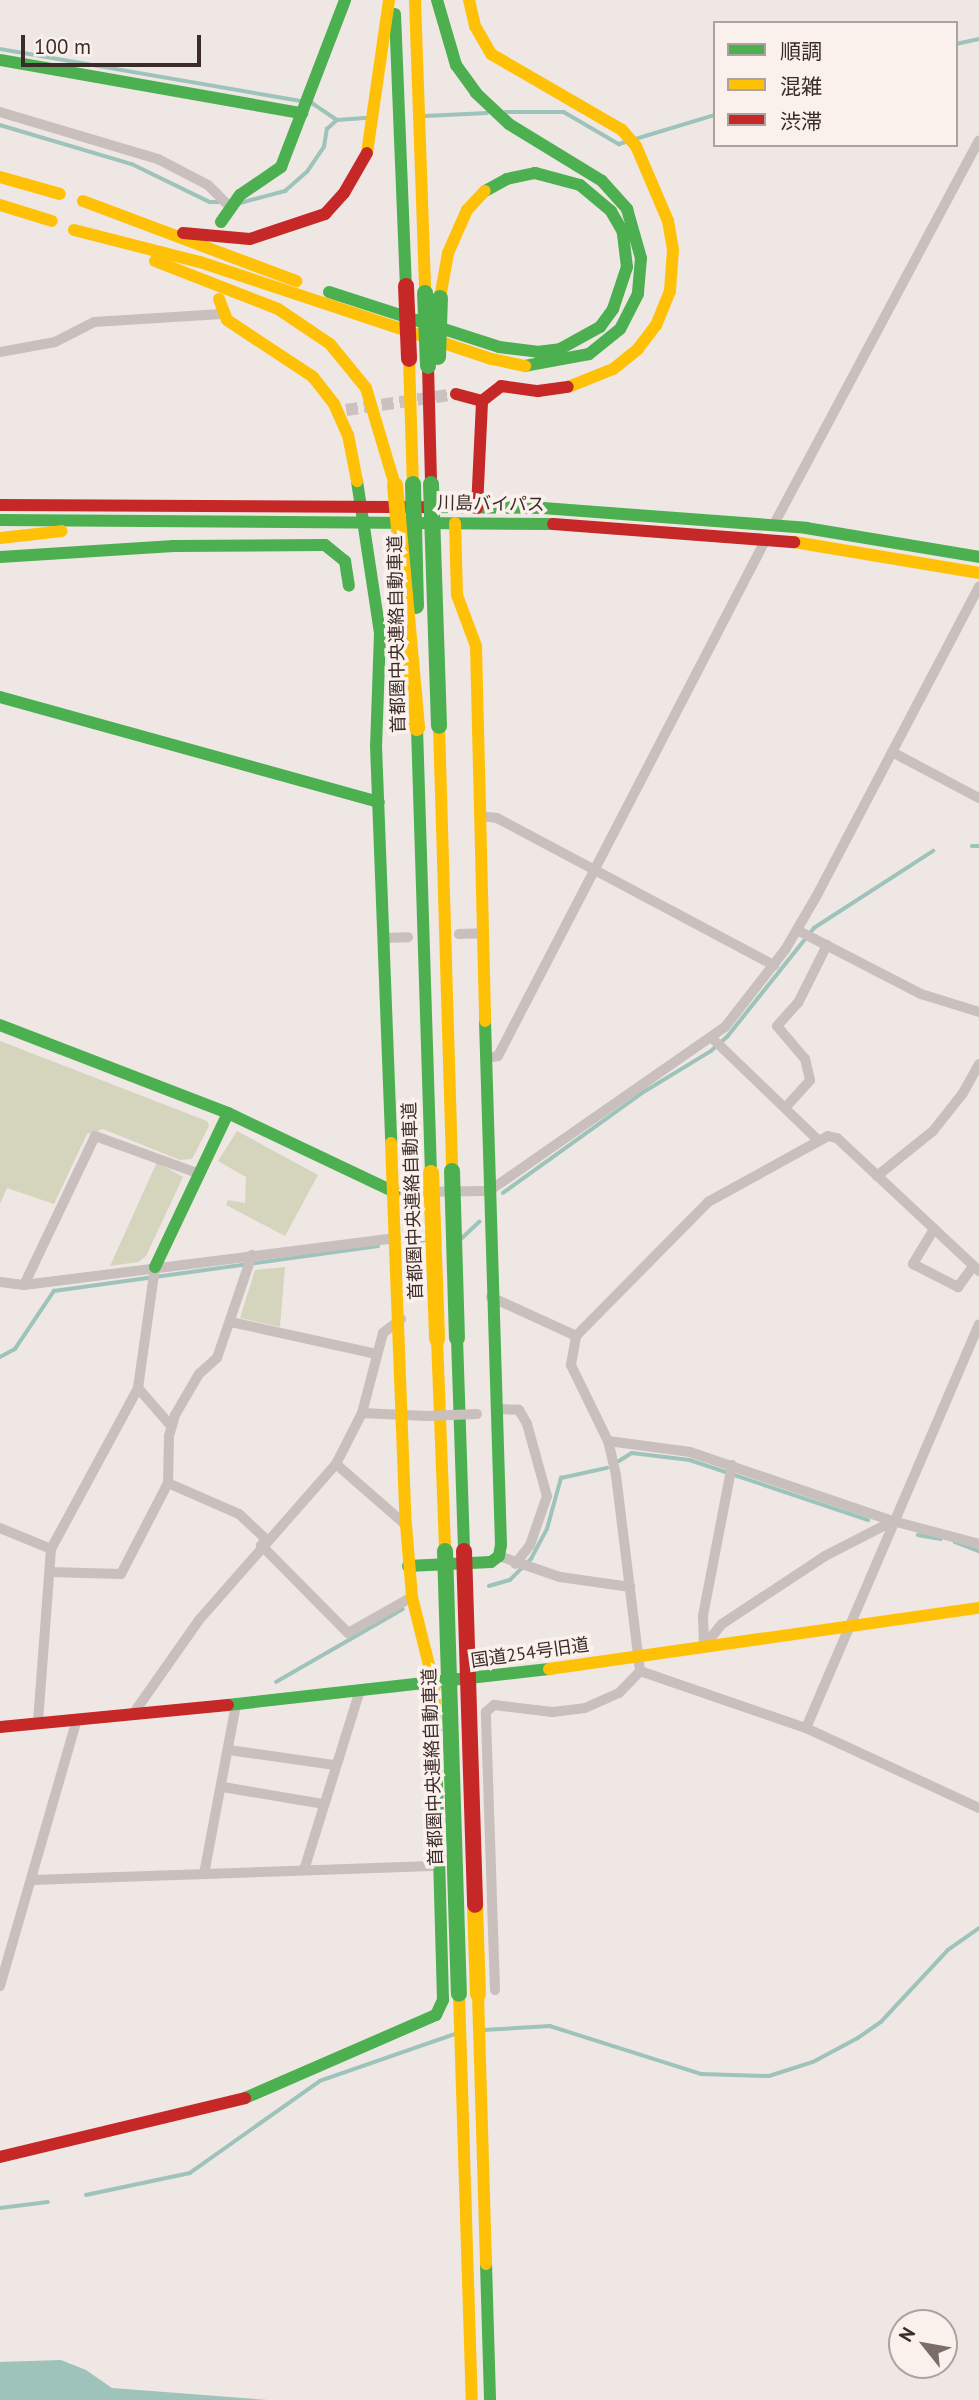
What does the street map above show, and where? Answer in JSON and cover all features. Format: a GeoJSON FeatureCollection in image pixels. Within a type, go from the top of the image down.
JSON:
{"type":"FeatureCollection","features":[{"type":"Feature","properties":{"kind":"main road"},"geometry":{"type":"LineString","coordinates":[[221,222],[233,202],[281,167],[345,0]]}},
{"type":"Feature","properties":{"kind":"main road"},"geometry":{"type":"LineString","coordinates":[[83,201],[200,238],[250,239],[325,214],[363,165],[373,131],[392,0]]}},
{"type":"Feature","properties":{"kind":"main road","name":"首都圏中央連絡自動車道"},"geometry":{"type":"LineString","coordinates":[[392,0],[409,359],[417,728],[472,2400]]}},
{"type":"Feature","properties":{"kind":"main road"},"geometry":{"type":"LineString","coordinates":[[415,0],[419,116],[433,296],[437,656],[491,2400]]}},
{"type":"Feature","properties":{"kind":"main road"},"geometry":{"type":"LineString","coordinates":[[103,240],[200,262],[492,359],[528,366],[589,354],[620,329],[638,294],[641,258],[636,231],[627,209],[602,181],[492,110],[456,65],[437,0]]}},
{"type":"Feature","properties":{"kind":"main road"},"geometry":{"type":"LineString","coordinates":[[469,0],[475,26],[491,54],[622,130],[636,146],[663,209],[673,250],[670,291],[656,325],[638,349],[613,369],[565,388],[538,391],[501,386],[482,401],[477,508]]}},
{"type":"Feature","properties":{"kind":"main road"},"geometry":{"type":"LineString","coordinates":[[0,61],[305,106]]}},
{"type":"Feature","properties":{"kind":"main road"},"geometry":{"type":"LineString","coordinates":[[160,227],[203,249],[318,288],[499,347],[537,352],[582,339],[600,327],[613,309],[627,267],[622,232],[611,211],[580,185],[535,173],[507,178],[480,194],[467,210],[433,296]]}},
{"type":"Feature","properties":{"kind":"main road"},"geometry":{"type":"LineString","coordinates":[[0,177],[60,194]]}},
{"type":"Feature","properties":{"kind":"main road"},"geometry":{"type":"LineString","coordinates":[[0,205],[52,221]]}},
{"type":"Feature","properties":{"kind":"main road"},"geometry":{"type":"LineString","coordinates":[[74,230],[278,309],[330,344],[366,388],[395,485],[417,728]]}},
{"type":"Feature","properties":{"kind":"main road"},"geometry":{"type":"LineString","coordinates":[[0,2157],[241,2100],[421,2025],[441,2010],[444,1988],[434,1685],[412,1597],[406,1525],[401,1319],[379,802],[380,633],[342,412],[313,377],[221,307]]}},
{"type":"Feature","properties":{"kind":"main road"},"geometry":{"type":"LineString","coordinates":[[456,394],[469,394],[482,401]]}},
{"type":"Feature","properties":{"kind":"main road","name":"川島バイパス"},"geometry":{"type":"LineString","coordinates":[[0,505],[360,513],[455,523],[537,523],[765,541],[979,573]]}},
{"type":"Feature","properties":{"kind":"main road","name":"川島バイパス"},"geometry":{"type":"LineString","coordinates":[[0,520],[138,522],[477,508],[774,526],[979,557]]}},
{"type":"Feature","properties":{"kind":"main road"},"geometry":{"type":"LineString","coordinates":[[0,538],[138,522]]}},
{"type":"Feature","properties":{"kind":"main road"},"geometry":{"type":"LineString","coordinates":[[408,1566],[475,1565],[499,1556],[478,816],[476,646],[457,595],[455,523]]}},
{"type":"Feature","properties":{"kind":"main road"},"geometry":{"type":"LineString","coordinates":[[0,557],[174,546],[325,545],[345,561],[349,586]]}},
{"type":"Feature","properties":{"kind":"main road"},"geometry":{"type":"LineString","coordinates":[[0,697],[379,802]]}},
{"type":"Feature","properties":{"kind":"main road"},"geometry":{"type":"LineString","coordinates":[[0,1025],[228,1113],[394,1192]]}},
{"type":"Feature","properties":{"kind":"main road"},"geometry":{"type":"LineString","coordinates":[[155,1267],[197,1173],[228,1113]]}},
{"type":"Feature","properties":{"kind":"main road","name":"国道254号旧道"},"geometry":{"type":"LineString","coordinates":[[0,1727],[639,1664],[704,1646],[979,1608]]}},
{"type":"Feature","properties":{"kind":"street"},"geometry":{"type":"LineString","coordinates":[[0,112],[158,159],[233,202]]}},
{"type":"Feature","properties":{"kind":"street"},"geometry":{"type":"LineString","coordinates":[[486,1058],[498,1056],[765,541],[979,141]]}},
{"type":"Feature","properties":{"kind":"street"},"geometry":{"type":"LineString","coordinates":[[0,352],[55,342],[94,322],[221,307]]}},
{"type":"Feature","properties":{"kind":"street"},"geometry":{"type":"LineString","coordinates":[[394,1192],[489,1191],[713,1038],[774,965],[797,930],[979,586]]}},
{"type":"Feature","properties":{"kind":"street"},"geometry":{"type":"LineString","coordinates":[[892,752],[979,798]]}},
{"type":"Feature","properties":{"kind":"street"},"geometry":{"type":"LineString","coordinates":[[478,816],[497,818],[774,965]]}},
{"type":"Feature","properties":{"kind":"street"},"geometry":{"type":"LineString","coordinates":[[797,930],[921,994],[979,1012]]}},
{"type":"Feature","properties":{"kind":"street"},"geometry":{"type":"LineString","coordinates":[[459,934],[482,933]]}},
{"type":"Feature","properties":{"kind":"street"},"geometry":{"type":"LineString","coordinates":[[385,938],[408,937]]}},
{"type":"Feature","properties":{"kind":"street"},"geometry":{"type":"LineString","coordinates":[[786,1107],[810,1080],[805,1059],[777,1026],[815,976],[827,945]]}},
{"type":"Feature","properties":{"kind":"street"},"geometry":{"type":"LineString","coordinates":[[713,1038],[817,1139]]}},
{"type":"Feature","properties":{"kind":"street"},"geometry":{"type":"LineString","coordinates":[[877,1175],[933,1132],[963,1093],[979,1064]]}},
{"type":"Feature","properties":{"kind":"street"},"geometry":{"type":"LineString","coordinates":[[24,1285],[95,1136],[197,1173]]}},
{"type":"Feature","properties":{"kind":"street"},"geometry":{"type":"LineString","coordinates":[[495,1990],[486,1712],[494,1705],[553,1712],[597,1704],[619,1693],[639,1664],[621,1500],[608,1441],[571,1365],[576,1336],[708,1202],[817,1139],[838,1138],[976,1268],[958,1287],[913,1264],[934,1230]]}},
{"type":"Feature","properties":{"kind":"street"},"geometry":{"type":"LineString","coordinates":[[0,1282],[24,1285],[155,1267],[250,1261],[396,1238]]}},
{"type":"Feature","properties":{"kind":"street"},"geometry":{"type":"LineString","coordinates":[[50,1572],[121,1574],[168,1483],[171,1426],[199,1374],[217,1358],[250,1261]]}},
{"type":"Feature","properties":{"kind":"street"},"geometry":{"type":"LineString","coordinates":[[38,1722],[51,1549],[138,1388],[155,1267]]}},
{"type":"Feature","properties":{"kind":"street"},"geometry":{"type":"LineString","coordinates":[[491,1297],[576,1336]]}},
{"type":"Feature","properties":{"kind":"street"},"geometry":{"type":"LineString","coordinates":[[133,1714],[199,1620],[264,1542],[335,1464],[362,1413],[383,1333],[401,1319]]}},
{"type":"Feature","properties":{"kind":"street"},"geometry":{"type":"LineString","coordinates":[[231,1322],[377,1354]]}},
{"type":"Feature","properties":{"kind":"street"},"geometry":{"type":"LineString","coordinates":[[806,1728],[893,1521],[975,1347],[979,1324]]}},
{"type":"Feature","properties":{"kind":"street"},"geometry":{"type":"LineString","coordinates":[[138,1388],[171,1426]]}},
{"type":"Feature","properties":{"kind":"street"},"geometry":{"type":"LineString","coordinates":[[362,1413],[426,1416],[519,1410],[534,1444],[547,1496],[520,1566]]}},
{"type":"Feature","properties":{"kind":"street"},"geometry":{"type":"LineString","coordinates":[[608,1441],[690,1452],[731,1469],[893,1521],[979,1544]]}},
{"type":"Feature","properties":{"kind":"street"},"geometry":{"type":"LineString","coordinates":[[335,1464],[406,1525]]}},
{"type":"Feature","properties":{"kind":"street"},"geometry":{"type":"LineString","coordinates":[[704,1646],[703,1616],[731,1469]]}},
{"type":"Feature","properties":{"kind":"street"},"geometry":{"type":"LineString","coordinates":[[168,1483],[239,1514],[348,1633],[412,1597]]}},
{"type":"Feature","properties":{"kind":"street"},"geometry":{"type":"LineString","coordinates":[[704,1646],[722,1624],[802,1571],[893,1521]]}},
{"type":"Feature","properties":{"kind":"street"},"geometry":{"type":"LineString","coordinates":[[0,1528],[51,1549]]}},
{"type":"Feature","properties":{"kind":"street"},"geometry":{"type":"LineString","coordinates":[[499,1556],[520,1566],[630,1587]]}},
{"type":"Feature","properties":{"kind":"street"},"geometry":{"type":"LineString","coordinates":[[639,1664],[806,1728],[979,1808]]}},
{"type":"Feature","properties":{"kind":"street"},"geometry":{"type":"LineString","coordinates":[[304,1870],[359,1693]]}},
{"type":"Feature","properties":{"kind":"street"},"geometry":{"type":"LineString","coordinates":[[204,1874],[223,1787],[236,1704]]}},
{"type":"Feature","properties":{"kind":"street"},"geometry":{"type":"LineString","coordinates":[[0,1986],[77,1718]]}},
{"type":"Feature","properties":{"kind":"street"},"geometry":{"type":"LineString","coordinates":[[229,1750],[335,1765]]}},
{"type":"Feature","properties":{"kind":"street"},"geometry":{"type":"LineString","coordinates":[[223,1787],[323,1804]]}},
{"type":"Feature","properties":{"kind":"street"},"geometry":{"type":"LineString","coordinates":[[32,1880],[439,1866]]}},
{"type":"Feature","properties":{"kind":"street"},"geometry":{"type":"LineString","coordinates":[[444,1988],[494,1972]]}},
{"type":"Feature","properties":{"kind":"green space"},"geometry":{"type":"Polygon","coordinates":[[[0,1041],[207,1121],[209,1126],[192,1159],[180,1160],[103,1129],[87,1134],[54,1204],[7,1188],[0,1204],[0,1041]]]}},
{"type":"Feature","properties":{"kind":"green space"},"geometry":{"type":"Polygon","coordinates":[[[237,1131],[318,1175],[285,1236],[226,1205],[228,1200],[245,1203],[246,1177],[218,1161],[237,1131]]]}},
{"type":"Feature","properties":{"kind":"green space"},"geometry":{"type":"Polygon","coordinates":[[[157,1162],[183,1177],[146,1256],[138,1262],[110,1266],[157,1162]]]}},
{"type":"Feature","properties":{"kind":"green space"},"geometry":{"type":"Polygon","coordinates":[[[285,1267],[280,1327],[240,1318],[255,1270],[285,1267]]]}},
{"type":"Feature","properties":{"kind":"water"},"geometry":{"type":"Polygon","coordinates":[[[61,2360],[86,2370],[112,2388],[268,2400],[0,2400],[0,2362],[61,2360]]]}},
{"type":"Feature","properties":{"kind":"waterway"},"geometry":{"type":"LineString","coordinates":[[958,44],[979,39]]}},
{"type":"Feature","properties":{"kind":"waterway"},"geometry":{"type":"LineString","coordinates":[[0,49],[312,103],[337,120],[368,118]]}},
{"type":"Feature","properties":{"kind":"waterway"},"geometry":{"type":"LineString","coordinates":[[505,112],[564,112],[619,144],[713,116]]}},
{"type":"Feature","properties":{"kind":"waterway"},"geometry":{"type":"LineString","coordinates":[[425,116],[487,113]]}},
{"type":"Feature","properties":{"kind":"waterway"},"geometry":{"type":"LineString","coordinates":[[240,203],[285,191],[307,172],[324,147],[327,129],[337,120]]}},
{"type":"Feature","properties":{"kind":"waterway"},"geometry":{"type":"LineString","coordinates":[[0,125],[132,164],[210,202],[222,202]]}},
{"type":"Feature","properties":{"kind":"waterway"},"geometry":{"type":"LineString","coordinates":[[972,846],[979,846]]}},
{"type":"Feature","properties":{"kind":"waterway"},"geometry":{"type":"LineString","coordinates":[[503,1193],[642,1093],[711,1051],[727,1037],[814,928],[933,851]]}},
{"type":"Feature","properties":{"kind":"waterway"},"geometry":{"type":"LineString","coordinates":[[461,1239],[479,1222]]}},
{"type":"Feature","properties":{"kind":"waterway"},"geometry":{"type":"LineString","coordinates":[[410,1241],[429,1240]]}},
{"type":"Feature","properties":{"kind":"waterway"},"geometry":{"type":"LineString","coordinates":[[0,1357],[15,1349],[54,1291],[378,1246]]}},
{"type":"Feature","properties":{"kind":"waterway"},"geometry":{"type":"LineString","coordinates":[[619,1461],[632,1453],[690,1460],[868,1520]]}},
{"type":"Feature","properties":{"kind":"waterway"},"geometry":{"type":"LineString","coordinates":[[489,1586],[510,1580],[531,1559],[547,1529],[561,1478],[607,1468]]}},
{"type":"Feature","properties":{"kind":"waterway"},"geometry":{"type":"LineString","coordinates":[[918,1535],[941,1539]]}},
{"type":"Feature","properties":{"kind":"waterway"},"geometry":{"type":"LineString","coordinates":[[955,1542],[979,1551]]}},
{"type":"Feature","properties":{"kind":"waterway"},"geometry":{"type":"LineString","coordinates":[[276,1682],[403,1609]]}},
{"type":"Feature","properties":{"kind":"waterway"},"geometry":{"type":"LineString","coordinates":[[483,2030],[550,2026],[701,2074],[769,2076],[813,2062],[858,2038],[881,2022],[948,1950],[979,1928]]}},
{"type":"Feature","properties":{"kind":"waterway"},"geometry":{"type":"LineString","coordinates":[[86,2195],[190,2173],[320,2081],[455,2034]]}},
{"type":"Feature","properties":{"kind":"waterway"},"geometry":{"type":"LineString","coordinates":[[0,2208],[48,2202]]}},
{"type":"Feature","properties":{"kind":"tunnel"},"geometry":{"type":"LineString","coordinates":[[346,410],[456,394]]}},
{"type":"Feature","properties":{"kind":"traffic: fast"},"geometry":{"type":"LineString","coordinates":[[221,222],[240,195],[281,167],[345,0]]}},
{"type":"Feature","properties":{"kind":"traffic: fast"},"geometry":{"type":"LineString","coordinates":[[437,0],[456,65],[476,93],[509,124],[602,181],[627,209],[641,258],[638,294],[620,329],[589,354],[525,366]]}},
{"type":"Feature","properties":{"kind":"traffic: fast"},"geometry":{"type":"LineString","coordinates":[[395,14],[406,286]]}},
{"type":"Feature","properties":{"kind":"traffic: fast"},"geometry":{"type":"LineString","coordinates":[[0,60],[302,113]]}},
{"type":"Feature","properties":{"kind":"traffic: fast"},"geometry":{"type":"LineString","coordinates":[[329,292],[499,347],[537,352],[560,349],[600,327],[613,309],[627,267],[623,232],[611,211],[580,185],[535,173],[507,179],[485,191]]}},
{"type":"Feature","properties":{"kind":"traffic: fast"},"geometry":{"type":"LineString","coordinates":[[425,293],[428,366]]}},
{"type":"Feature","properties":{"kind":"traffic: fast"},"geometry":{"type":"LineString","coordinates":[[438,357],[440,298]]}},
{"type":"Feature","properties":{"kind":"traffic: fast"},"geometry":{"type":"LineString","coordinates":[[357,481],[380,633],[376,746],[391,1143]]}},
{"type":"Feature","properties":{"kind":"traffic: fast"},"geometry":{"type":"LineString","coordinates":[[413,484],[416,606]]}},
{"type":"Feature","properties":{"kind":"traffic: fast"},"geometry":{"type":"LineString","coordinates":[[431,484],[439,726]]}},
{"type":"Feature","properties":{"kind":"traffic: fast"},"geometry":{"type":"LineString","coordinates":[[437,507],[543,508],[806,528],[979,557]]}},
{"type":"Feature","properties":{"kind":"traffic: fast"},"geometry":{"type":"LineString","coordinates":[[0,520],[553,524]]}},
{"type":"Feature","properties":{"kind":"traffic: fast"},"geometry":{"type":"LineString","coordinates":[[0,557],[174,546],[325,545],[345,561],[349,586]]}},
{"type":"Feature","properties":{"kind":"traffic: fast"},"geometry":{"type":"LineString","coordinates":[[0,697],[379,802]]}},
{"type":"Feature","properties":{"kind":"traffic: fast"},"geometry":{"type":"LineString","coordinates":[[417,728],[431,1173]]}},
{"type":"Feature","properties":{"kind":"traffic: fast"},"geometry":{"type":"LineString","coordinates":[[408,1566],[491,1562],[499,1556],[501,1545],[485,1021]]}},
{"type":"Feature","properties":{"kind":"traffic: fast"},"geometry":{"type":"LineString","coordinates":[[0,1025],[228,1113],[394,1192]]}},
{"type":"Feature","properties":{"kind":"traffic: fast"},"geometry":{"type":"LineString","coordinates":[[155,1267],[228,1113]]}},
{"type":"Feature","properties":{"kind":"traffic: fast"},"geometry":{"type":"LineString","coordinates":[[452,1171],[457,1338]]}},
{"type":"Feature","properties":{"kind":"traffic: fast"},"geometry":{"type":"LineString","coordinates":[[457,1338],[464,1551]]}},
{"type":"Feature","properties":{"kind":"traffic: fast"},"geometry":{"type":"LineString","coordinates":[[445,1551],[459,1994]]}},
{"type":"Feature","properties":{"kind":"traffic: fast"},"geometry":{"type":"LineString","coordinates":[[228,1705],[549,1669]]}},
{"type":"Feature","properties":{"kind":"traffic: fast"},"geometry":{"type":"LineString","coordinates":[[245,2098],[436,2015],[443,2000],[435,1707]]}},
{"type":"Feature","properties":{"kind":"traffic: fast"},"geometry":{"type":"LineString","coordinates":[[486,2264],[490,2400]]}},
{"type":"Feature","properties":{"kind":"traffic: slow"},"geometry":{"type":"LineString","coordinates":[[367,153],[389,0]]}},
{"type":"Feature","properties":{"kind":"traffic: slow"},"geometry":{"type":"LineString","coordinates":[[415,0],[425,293]]}},
{"type":"Feature","properties":{"kind":"traffic: slow"},"geometry":{"type":"LineString","coordinates":[[469,0],[475,26],[491,54],[622,130],[636,146],[668,221],[673,250],[670,291],[656,325],[638,349],[613,369],[568,387]]}},
{"type":"Feature","properties":{"kind":"traffic: slow"},"geometry":{"type":"LineString","coordinates":[[0,177],[60,194]]}},
{"type":"Feature","properties":{"kind":"traffic: slow"},"geometry":{"type":"LineString","coordinates":[[440,298],[448,253],[467,210],[485,191]]}},
{"type":"Feature","properties":{"kind":"traffic: slow"},"geometry":{"type":"LineString","coordinates":[[83,201],[296,281]]}},
{"type":"Feature","properties":{"kind":"traffic: slow"},"geometry":{"type":"LineString","coordinates":[[0,205],[52,221]]}},
{"type":"Feature","properties":{"kind":"traffic: slow"},"geometry":{"type":"LineString","coordinates":[[74,230],[200,262],[492,359],[525,366]]}},
{"type":"Feature","properties":{"kind":"traffic: slow"},"geometry":{"type":"LineString","coordinates":[[155,261],[278,309],[330,344],[366,388],[395,485]]}},
{"type":"Feature","properties":{"kind":"traffic: slow"},"geometry":{"type":"LineString","coordinates":[[219,299],[227,320],[313,377],[334,404],[348,435],[357,481]]}},
{"type":"Feature","properties":{"kind":"traffic: slow"},"geometry":{"type":"LineString","coordinates":[[409,359],[413,484]]}},
{"type":"Feature","properties":{"kind":"traffic: slow"},"geometry":{"type":"LineString","coordinates":[[395,485],[417,728]]}},
{"type":"Feature","properties":{"kind":"traffic: slow"},"geometry":{"type":"LineString","coordinates":[[455,523],[457,595],[476,646],[485,1021]]}},
{"type":"Feature","properties":{"kind":"traffic: slow"},"geometry":{"type":"LineString","coordinates":[[0,538],[62,531]]}},
{"type":"Feature","properties":{"kind":"traffic: slow"},"geometry":{"type":"LineString","coordinates":[[794,542],[979,573]]}},
{"type":"Feature","properties":{"kind":"traffic: slow"},"geometry":{"type":"LineString","coordinates":[[439,726],[452,1171]]}},
{"type":"Feature","properties":{"kind":"traffic: slow"},"geometry":{"type":"LineString","coordinates":[[391,1143],[406,1525],[412,1597],[434,1685],[435,1707]]}},
{"type":"Feature","properties":{"kind":"traffic: slow"},"geometry":{"type":"LineString","coordinates":[[431,1173],[437,1339]]}},
{"type":"Feature","properties":{"kind":"traffic: slow"},"geometry":{"type":"LineString","coordinates":[[437,1339],[445,1551]]}},
{"type":"Feature","properties":{"kind":"traffic: slow"},"geometry":{"type":"LineString","coordinates":[[549,1669],[979,1608]]}},
{"type":"Feature","properties":{"kind":"traffic: slow"},"geometry":{"type":"LineString","coordinates":[[475,1905],[478,1994]]}},
{"type":"Feature","properties":{"kind":"traffic: slow"},"geometry":{"type":"LineString","coordinates":[[459,1994],[472,2400]]}},
{"type":"Feature","properties":{"kind":"traffic: slow"},"geometry":{"type":"LineString","coordinates":[[478,1994],[486,2264]]}},
{"type":"Feature","properties":{"kind":"traffic: jam"},"geometry":{"type":"LineString","coordinates":[[183,233],[250,239],[325,214],[344,193],[367,153]]}},
{"type":"Feature","properties":{"kind":"traffic: jam"},"geometry":{"type":"LineString","coordinates":[[406,286],[409,359]]}},
{"type":"Feature","properties":{"kind":"traffic: jam"},"geometry":{"type":"LineString","coordinates":[[428,366],[431,484]]}},
{"type":"Feature","properties":{"kind":"traffic: jam"},"geometry":{"type":"LineString","coordinates":[[477,508],[482,401],[501,386],[538,391],[568,387]]}},
{"type":"Feature","properties":{"kind":"traffic: jam"},"geometry":{"type":"LineString","coordinates":[[456,394],[482,401]]}},
{"type":"Feature","properties":{"kind":"traffic: jam"},"geometry":{"type":"LineString","coordinates":[[0,505],[437,507]]}},
{"type":"Feature","properties":{"kind":"traffic: jam"},"geometry":{"type":"LineString","coordinates":[[553,524],[794,542]]}},
{"type":"Feature","properties":{"kind":"traffic: jam"},"geometry":{"type":"LineString","coordinates":[[464,1551],[475,1905]]}},
{"type":"Feature","properties":{"kind":"traffic: jam"},"geometry":{"type":"LineString","coordinates":[[0,1727],[228,1705]]}},
{"type":"Feature","properties":{"kind":"traffic: jam"},"geometry":{"type":"LineString","coordinates":[[0,2157],[245,2098]]}}]}
